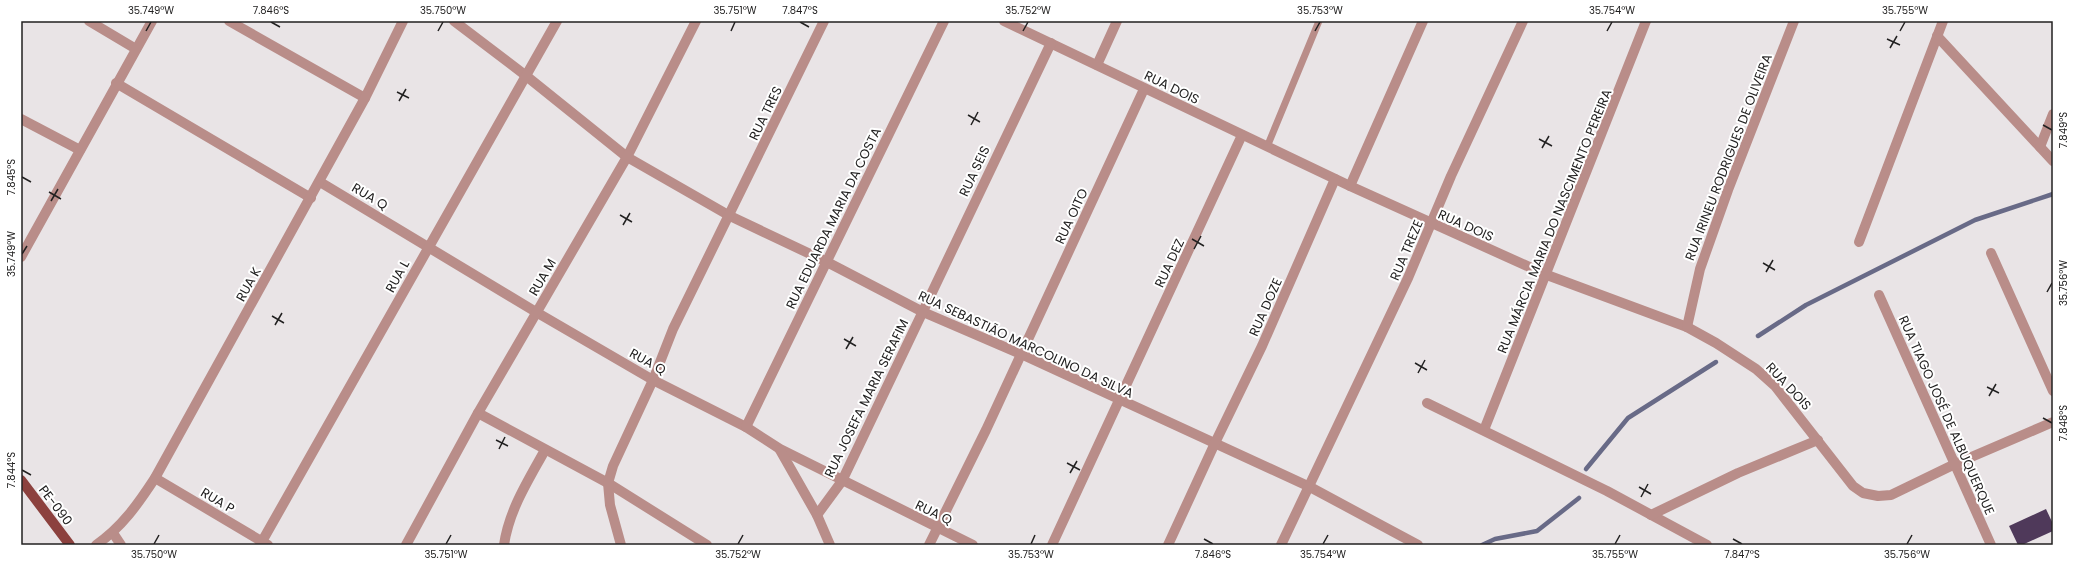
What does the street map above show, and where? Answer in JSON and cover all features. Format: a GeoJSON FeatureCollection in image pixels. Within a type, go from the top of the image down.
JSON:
{"type":"FeatureCollection","features":[{"type":"Feature","properties":{"kind":"main road","name":"PE-090"},"geometry":{"type":"LineString","coordinates":[[21,480],[70,545]]}},
{"type":"Feature","properties":{"kind":"street"},"geometry":{"type":"LineString","coordinates":[[89,21],[136,49]]}},
{"type":"Feature","properties":{"kind":"street"},"geometry":{"type":"LineString","coordinates":[[21,257],[116,83],[152,21]]}},
{"type":"Feature","properties":{"kind":"street"},"geometry":{"type":"LineString","coordinates":[[228,21],[365,98]]}},
{"type":"Feature","properties":{"kind":"street","name":"RUA K"},"geometry":{"type":"LineString","coordinates":[[96,545],[113,533],[134,509],[155,478],[320,182],[365,98],[403,21]]}},
{"type":"Feature","properties":{"kind":"street","name":"RUA SEBASTIÃO MARCOLINO DA SILVA"},"geometry":{"type":"LineString","coordinates":[[454,21],[525,75],[627,157],[730,216],[825,261],[923,312],[1021,354],[1120,401],[1215,442],[1310,487],[1418,545]]}},
{"type":"Feature","properties":{"kind":"street","name":"RUA L"},"geometry":{"type":"LineString","coordinates":[[263,544],[428,247],[557,21]]}},
{"type":"Feature","properties":{"kind":"street","name":"RUA M"},"geometry":{"type":"LineString","coordinates":[[406,545],[478,413],[627,157],[696,21]]}},
{"type":"Feature","properties":{"kind":"street","name":"RUA TRES"},"geometry":{"type":"LineString","coordinates":[[608,484],[613,466],[653,380],[673,329],[730,216],[824,21]]}},
{"type":"Feature","properties":{"kind":"street","name":"RUA EDUARDA MARIA DA COSTA"},"geometry":{"type":"LineString","coordinates":[[746,428],[825,261],[944,21]]}},
{"type":"Feature","properties":{"kind":"street","name":"RUA DOIS"},"geometry":{"type":"LineString","coordinates":[[1004,21],[1051,42],[1144,89],[1432,224],[1547,275],[1687,327],[1716,343],[1756,369],[1775,386],[1853,486],[1863,493],[1878,496],[1891,494],[1955,464]]}},
{"type":"Feature","properties":{"kind":"street"},"geometry":{"type":"LineString","coordinates":[[1097,65],[1117,21]]}},
{"type":"Feature","properties":{"kind":"street"},"geometry":{"type":"LineString","coordinates":[[1350,186],[1423,21]]}},
{"type":"Feature","properties":{"kind":"street","name":"RUA TREZE"},"geometry":{"type":"LineString","coordinates":[[1281,545],[1310,487],[1405,285],[1451,176],[1523,21]]}},
{"type":"Feature","properties":{"kind":"street","name":"RUA MÁRCIA MARIA DO NASCIMENTO PEREIRA"},"geometry":{"type":"LineString","coordinates":[[1484,430],[1547,275],[1646,21]]}},
{"type":"Feature","properties":{"kind":"street","name":"RUA IRINEU RODRIGUES DE OLIVEIRA"},"geometry":{"type":"LineString","coordinates":[[1687,327],[1700,270],[1728,190],[1794,21]]}},
{"type":"Feature","properties":{"kind":"street"},"geometry":{"type":"LineString","coordinates":[[1859,242],[1943,21]]}},
{"type":"Feature","properties":{"kind":"street"},"geometry":{"type":"LineString","coordinates":[[1937,36],[2053,161]]}},
{"type":"Feature","properties":{"kind":"street","name":"RUA SEIS"},"geometry":{"type":"LineString","coordinates":[[923,312],[1051,42]]}},
{"type":"Feature","properties":{"kind":"street"},"geometry":{"type":"LineString","coordinates":[[116,83],[311,198]]}},
{"type":"Feature","properties":{"kind":"street","name":"RUA OITO"},"geometry":{"type":"LineString","coordinates":[[929,545],[936,528],[986,430],[1144,89]]}},
{"type":"Feature","properties":{"kind":"street"},"geometry":{"type":"LineString","coordinates":[[2040,147],[2053,114]]}},
{"type":"Feature","properties":{"kind":"street"},"geometry":{"type":"LineString","coordinates":[[21,119],[80,150]]}},
{"type":"Feature","properties":{"kind":"street","name":"RUA DEZ"},"geometry":{"type":"LineString","coordinates":[[1052,545],[1242,135]]}},
{"type":"Feature","properties":{"kind":"street","name":"RUA DOZE"},"geometry":{"type":"LineString","coordinates":[[1168,545],[1215,442],[1262,346],[1335,179]]}},
{"type":"Feature","properties":{"kind":"street","name":"RUA Q"},"geometry":{"type":"LineString","coordinates":[[320,182],[536,312],[653,380],[746,428],[780,449],[842,481],[973,545]]}},
{"type":"Feature","properties":{"kind":"street"},"geometry":{"type":"LineString","coordinates":[[1991,253],[2053,391]]}},
{"type":"Feature","properties":{"kind":"street","name":"RUA TIAGO JOSÉ DE ALBUQUERQUE"},"geometry":{"type":"LineString","coordinates":[[1879,295],[1991,545]]}},
{"type":"Feature","properties":{"kind":"street","name":"RUA JOSEFA MARIA SERAFIM"},"geometry":{"type":"LineString","coordinates":[[817,515],[842,481],[923,312]]}},
{"type":"Feature","properties":{"kind":"street"},"geometry":{"type":"LineString","coordinates":[[1428,403],[1484,430],[1531,456],[1582,479],[1707,545]]}},
{"type":"Feature","properties":{"kind":"street"},"geometry":{"type":"LineString","coordinates":[[478,413],[608,484],[707,545]]}},
{"type":"Feature","properties":{"kind":"street"},"geometry":{"type":"LineString","coordinates":[[1955,464],[2053,422]]}},
{"type":"Feature","properties":{"kind":"street"},"geometry":{"type":"LineString","coordinates":[[1651,515],[1738,473],[1818,440]]}},
{"type":"Feature","properties":{"kind":"street"},"geometry":{"type":"LineString","coordinates":[[780,449],[817,515],[830,545]]}},
{"type":"Feature","properties":{"kind":"street"},"geometry":{"type":"LineString","coordinates":[[504,545],[506,531],[516,502],[545,450]]}},
{"type":"Feature","properties":{"kind":"street","name":"RUA P"},"geometry":{"type":"LineString","coordinates":[[155,478],[263,544]]}},
{"type":"Feature","properties":{"kind":"street"},"geometry":{"type":"LineString","coordinates":[[608,484],[610,504],[621,545]]}},
{"type":"Feature","properties":{"kind":"street"},"geometry":{"type":"LineString","coordinates":[[113,533],[121,545]]}},
{"type":"Feature","properties":{"kind":"lane"},"geometry":{"type":"LineString","coordinates":[[1267,147],[1319,21]]}},
{"type":"Feature","properties":{"kind":"building"},"geometry":{"type":"Polygon","coordinates":[[[2046,509],[2053,524],[2053,531],[2022,545],[2018,545],[2009,526],[2046,509]]]}},
{"type":"Feature","properties":{"kind":"waterway"},"geometry":{"type":"LineString","coordinates":[[1758,336],[1806,305],[1975,220],[2053,194]]}},
{"type":"Feature","properties":{"kind":"waterway"},"geometry":{"type":"LineString","coordinates":[[1586,469],[1628,418],[1716,362]]}},
{"type":"Feature","properties":{"kind":"waterway"},"geometry":{"type":"LineString","coordinates":[[1482,545],[1495,539],[1537,531],[1579,498]]}}]}
